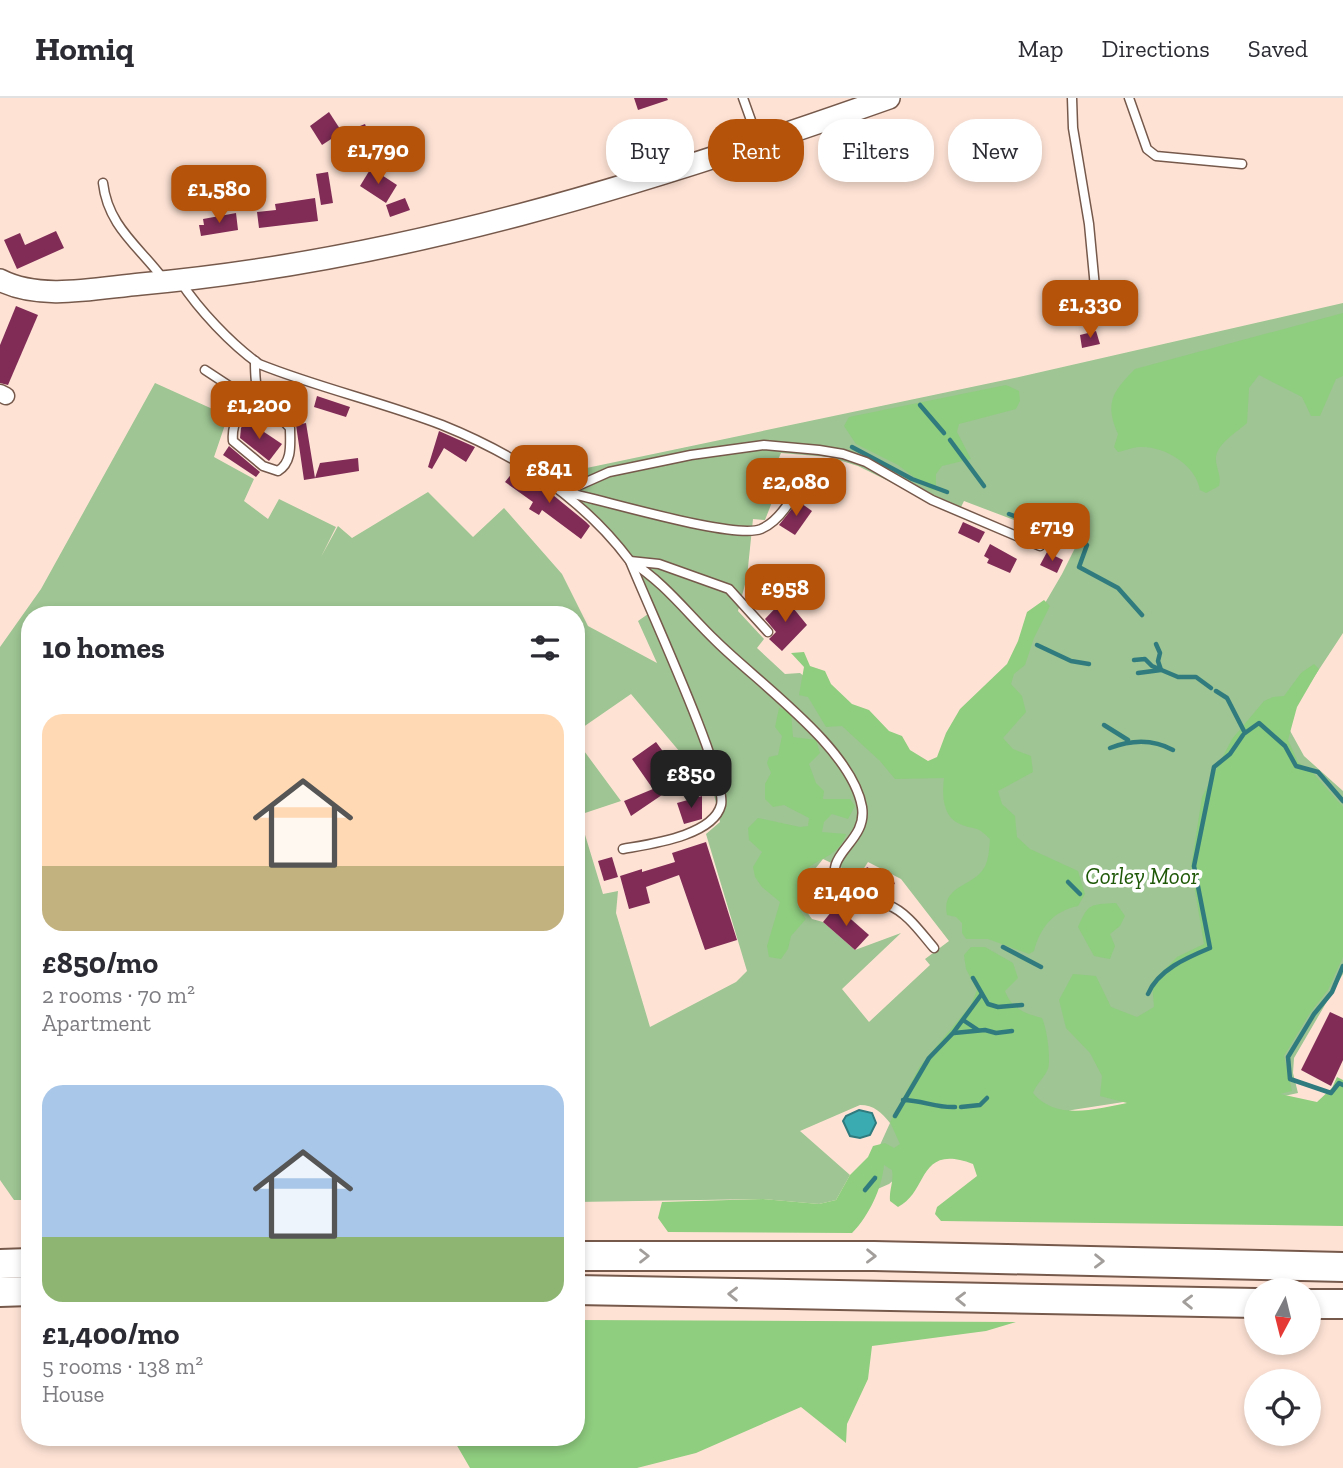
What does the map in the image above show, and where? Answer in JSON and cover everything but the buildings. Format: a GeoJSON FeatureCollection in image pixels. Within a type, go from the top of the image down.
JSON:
{"type":"FeatureCollection","features":[{"type":"Feature","properties":{"kind":"highway"},"geometry":{"type":"LineString","coordinates":[[585,1256],[874,1256],[1343,1267]]}},
{"type":"Feature","properties":{"kind":"highway"},"geometry":{"type":"LineString","coordinates":[[0,1264],[21,1263]]}},
{"type":"Feature","properties":{"kind":"highway"},"geometry":{"type":"LineString","coordinates":[[585,1290],[1244,1303]]}},
{"type":"Feature","properties":{"kind":"highway"},"geometry":{"type":"LineString","coordinates":[[0,1292],[21,1291]]}},
{"type":"Feature","properties":{"kind":"highway"},"geometry":{"type":"LineString","coordinates":[[1321,1304],[1343,1304]]}},
{"type":"Feature","properties":{"kind":"street"},"geometry":{"type":"LineString","coordinates":[[804,127],[889,98]]}},
{"type":"Feature","properties":{"kind":"street"},"geometry":{"type":"LineString","coordinates":[[2,286],[47,291],[173,282],[404,244],[635,184],[708,160]]}},
{"type":"Feature","properties":{"kind":"lane"},"geometry":{"type":"LineString","coordinates":[[743,98],[750,119]]}},
{"type":"Feature","properties":{"kind":"lane"},"geometry":{"type":"LineString","coordinates":[[1072,98],[1073,128],[1089,223],[1098,319]]}},
{"type":"Feature","properties":{"kind":"lane"},"geometry":{"type":"LineString","coordinates":[[1129,98],[1147,149],[1156,156],[1242,164]]}},
{"type":"Feature","properties":{"kind":"lane"},"geometry":{"type":"LineString","coordinates":[[103,183],[113,218],[133,247],[192,299],[255,361],[288,376],[440,425],[483,443],[564,492],[618,544],[630,561],[716,771],[721,805],[705,826],[669,839],[623,849]]}},
{"type":"Feature","properties":{"kind":"lane"},"geometry":{"type":"LineString","coordinates":[[255,361],[255,388],[259,399]]}},
{"type":"Feature","properties":{"kind":"lane"},"geometry":{"type":"LineString","coordinates":[[205,370],[240,393],[259,399],[290,428],[290,451],[285,467],[278,471],[263,466],[233,441],[232,433],[236,420],[246,406],[259,399]]}},
{"type":"Feature","properties":{"kind":"lane"},"geometry":{"type":"LineString","coordinates":[[564,492],[609,472],[691,455],[764,445],[800,447],[843,454],[866,462],[932,500],[1040,545]]}},
{"type":"Feature","properties":{"kind":"lane"},"geometry":{"type":"LineString","coordinates":[[564,492],[674,518],[754,532],[772,523],[792,500],[802,480]]}},
{"type":"Feature","properties":{"kind":"lane"},"geometry":{"type":"LineString","coordinates":[[630,561],[659,564],[729,589],[768,632]]}},
{"type":"Feature","properties":{"kind":"lane"},"geometry":{"type":"LineString","coordinates":[[630,561],[653,575],[715,640],[786,704],[827,746],[852,782],[862,807],[862,822],[858,834],[833,867],[840,888],[854,899],[891,906],[905,915],[934,948]]}},
{"type":"Feature","properties":{"kind":"green space","name":"Corley Moor"},"geometry":{"type":"Polygon","coordinates":[[[1343,303],[1343,633],[1295,706],[1288,727],[1304,756],[1343,791],[1343,974],[1294,1058],[1293,1073],[1298,1093],[1284,1096],[1130,1101],[1072,1110],[925,1154],[889,1184],[873,1191],[865,1178],[890,1123],[877,1110],[860,1105],[800,1131],[850,1175],[836,1200],[819,1204],[763,1199],[585,1202],[585,835],[603,894],[618,891],[616,913],[650,1027],[736,982],[747,971],[706,834],[720,822],[705,753],[685,758],[631,694],[585,726],[585,620],[588,626],[657,663],[638,621],[648,614],[633,571],[623,552],[551,484],[558,474],[1019,377],[1343,303]],[[781,453],[764,492],[774,497],[765,520],[753,519],[747,577],[738,611],[764,639],[757,648],[785,674],[800,673],[849,712],[931,767],[1006,670],[1077,544],[964,501],[957,515],[858,466],[829,457],[781,453]],[[823,859],[804,883],[801,904],[812,919],[823,922],[855,950],[901,933],[842,989],[869,1022],[930,965],[925,959],[949,941],[901,879],[868,862],[859,876],[823,859]]]}},
{"type":"Feature","properties":{"kind":"green space"},"geometry":{"type":"Polygon","coordinates":[[[1343,313],[1343,376],[1336,379],[1320,416],[1311,416],[1302,397],[1259,375],[1249,388],[1247,423],[1224,442],[1217,452],[1219,486],[1206,493],[1200,490],[1186,465],[1159,450],[1140,447],[1118,452],[1114,447],[1118,434],[1112,414],[1113,398],[1135,369],[1343,313]]]}},
{"type":"Feature","properties":{"kind":"green space","name":"Corley Moor"},"geometry":{"type":"Polygon","coordinates":[[[155,383],[228,416],[214,457],[254,479],[244,501],[268,519],[279,499],[336,527],[321,557],[338,526],[352,538],[428,492],[473,537],[504,508],[562,574],[578,606],[29,606],[155,383]]]}},
{"type":"Feature","properties":{"kind":"green space"},"geometry":{"type":"Polygon","coordinates":[[[1006,385],[1019,391],[1020,401],[1016,409],[959,424],[957,432],[971,459],[942,466],[936,474],[936,490],[931,490],[898,465],[856,444],[844,426],[849,417],[1006,385]]]}},
{"type":"Feature","properties":{"kind":"green space"},"geometry":{"type":"Polygon","coordinates":[[[1044,600],[1050,606],[1034,638],[1025,665],[1014,674],[1011,684],[1022,696],[1026,712],[1003,738],[1013,749],[1031,756],[1033,772],[998,791],[1002,804],[1015,816],[1017,837],[1030,849],[1078,871],[1085,894],[1078,906],[1061,912],[1049,922],[1034,951],[1029,954],[988,939],[966,939],[962,933],[962,923],[956,917],[947,915],[946,906],[952,893],[982,871],[988,856],[990,839],[978,830],[954,821],[950,816],[943,797],[944,778],[895,779],[880,761],[842,726],[826,727],[808,697],[799,695],[804,667],[791,653],[804,652],[810,666],[825,671],[831,684],[852,704],[869,710],[889,731],[902,736],[910,750],[928,761],[937,757],[946,733],[960,709],[1007,664],[1027,612],[1044,600]]]}},
{"type":"Feature","properties":{"kind":"green space","name":"Corley Moor"},"geometry":{"type":"Polygon","coordinates":[[[21,617],[21,1200],[14,1200],[0,1180],[0,647],[21,617]]]}},
{"type":"Feature","properties":{"kind":"green space"},"geometry":{"type":"Polygon","coordinates":[[[1314,664],[1319,669],[1297,707],[1288,740],[1298,762],[1313,773],[1343,807],[1343,957],[1328,990],[1310,1013],[1284,1056],[1292,1091],[1280,1094],[1317,1102],[1332,1088],[1337,1077],[1343,1080],[1343,1226],[941,1221],[935,1214],[937,1207],[977,1176],[973,1164],[955,1159],[933,1164],[908,1200],[898,1207],[890,1201],[892,1170],[884,1165],[874,1201],[852,1233],[668,1232],[658,1218],[662,1202],[763,1199],[819,1204],[836,1200],[850,1175],[868,1157],[873,1146],[885,1143],[894,1148],[900,1144],[890,1122],[920,1066],[971,1005],[977,990],[966,969],[964,955],[971,947],[985,947],[1013,963],[1018,978],[1005,991],[1008,997],[1019,1009],[1042,1018],[1047,1036],[1049,1064],[1033,1093],[1042,1102],[1053,1107],[1077,1111],[1127,1103],[1100,1096],[1102,1076],[1090,1053],[1066,1028],[1059,1000],[1073,974],[1096,976],[1111,1007],[1137,1017],[1154,1007],[1152,982],[1177,957],[1204,944],[1191,867],[1202,797],[1232,739],[1264,701],[1284,696],[1301,673],[1314,664]]]}},
{"type":"Feature","properties":{"kind":"green space"},"geometry":{"type":"Polygon","coordinates":[[[779,708],[791,712],[793,737],[816,740],[820,753],[809,764],[816,783],[824,791],[823,799],[850,799],[855,806],[848,819],[832,814],[824,822],[822,832],[846,834],[835,851],[808,868],[812,878],[807,886],[798,892],[797,905],[806,919],[791,936],[788,949],[781,959],[769,957],[767,946],[780,902],[762,887],[755,877],[753,867],[762,852],[749,840],[748,828],[758,818],[800,827],[808,826],[809,818],[784,805],[773,807],[765,799],[765,784],[771,773],[767,763],[769,757],[778,755],[782,736],[775,727],[779,708]]]}},
{"type":"Feature","properties":{"kind":"green space","name":"Corley Moor"},"geometry":{"type":"Polygon","coordinates":[[[585,752],[621,801],[585,813],[585,752]]]}},
{"type":"Feature","properties":{"kind":"green space"},"geometry":{"type":"Polygon","coordinates":[[[1116,903],[1125,916],[1120,926],[1110,934],[1115,946],[1110,959],[1094,956],[1078,927],[1091,906],[1116,903]]]}},
{"type":"Feature","properties":{"kind":"green space"},"geometry":{"type":"Polygon","coordinates":[[[585,1320],[1016,1322],[986,1331],[872,1346],[868,1379],[847,1424],[846,1443],[801,1407],[696,1453],[637,1468],[470,1468],[457,1446],[585,1446],[585,1320]]]}},
{"type":"Feature","properties":{"kind":"water"},"geometry":{"type":"Polygon","coordinates":[[[859,1110],[872,1113],[876,1123],[870,1135],[860,1138],[850,1136],[843,1121],[846,1116],[859,1110]]]}},
{"type":"Feature","properties":{"kind":"waterway"},"geometry":{"type":"LineString","coordinates":[[920,405],[944,433]]}},
{"type":"Feature","properties":{"kind":"waterway"},"geometry":{"type":"LineString","coordinates":[[950,440],[984,486]]}},
{"type":"Feature","properties":{"kind":"waterway"},"geometry":{"type":"LineString","coordinates":[[852,447],[912,479],[947,492]]}},
{"type":"Feature","properties":{"kind":"waterway"},"geometry":{"type":"LineString","coordinates":[[1009,514],[1084,542],[1087,545],[1079,567],[1118,588],[1142,615]]}},
{"type":"Feature","properties":{"kind":"waterway"},"geometry":{"type":"LineString","coordinates":[[1138,673],[1161,670],[1158,661],[1160,653],[1156,644]]}},
{"type":"Feature","properties":{"kind":"waterway"},"geometry":{"type":"LineString","coordinates":[[1037,645],[1071,661],[1089,664]]}},
{"type":"Feature","properties":{"kind":"waterway"},"geometry":{"type":"LineString","coordinates":[[1134,660],[1145,659],[1152,666],[1178,677],[1196,677],[1211,688]]}},
{"type":"Feature","properties":{"kind":"waterway"},"geometry":{"type":"LineString","coordinates":[[1216,691],[1227,698],[1245,733],[1259,723],[1285,746],[1296,766],[1318,772],[1343,801]]}},
{"type":"Feature","properties":{"kind":"waterway"},"geometry":{"type":"LineString","coordinates":[[1104,725],[1128,740]]}},
{"type":"Feature","properties":{"kind":"waterway"},"geometry":{"type":"LineString","coordinates":[[1148,994],[1166,972],[1210,948],[1194,866],[1214,767],[1230,754],[1243,735]]}},
{"type":"Feature","properties":{"kind":"waterway"},"geometry":{"type":"LineString","coordinates":[[1110,748],[1142,742],[1173,750]]}},
{"type":"Feature","properties":{"kind":"waterway"},"geometry":{"type":"LineString","coordinates":[[1068,882],[1080,894]]}},
{"type":"Feature","properties":{"kind":"waterway"},"geometry":{"type":"LineString","coordinates":[[1003,947],[1041,967]]}},
{"type":"Feature","properties":{"kind":"waterway"},"geometry":{"type":"LineString","coordinates":[[1343,966],[1332,992],[1314,1014],[1288,1057],[1290,1079],[1331,1093],[1339,1083],[1343,1085]]}},
{"type":"Feature","properties":{"kind":"waterway"},"geometry":{"type":"LineString","coordinates":[[973,978],[988,1004],[998,1007],[1022,1005]]}},
{"type":"Feature","properties":{"kind":"waterway"},"geometry":{"type":"LineString","coordinates":[[895,1116],[929,1058],[953,1033],[981,995]]}},
{"type":"Feature","properties":{"kind":"waterway"},"geometry":{"type":"LineString","coordinates":[[963,1020],[978,1030]]}},
{"type":"Feature","properties":{"kind":"waterway"},"geometry":{"type":"LineString","coordinates":[[954,1033],[1012,1031]]}},
{"type":"Feature","properties":{"kind":"waterway"},"geometry":{"type":"LineString","coordinates":[[961,1107],[980,1105],[987,1098]]}},
{"type":"Feature","properties":{"kind":"waterway"},"geometry":{"type":"LineString","coordinates":[[903,1100],[955,1107]]}},
{"type":"Feature","properties":{"kind":"waterway"},"geometry":{"type":"LineString","coordinates":[[865,1190],[875,1178]]}}]}
